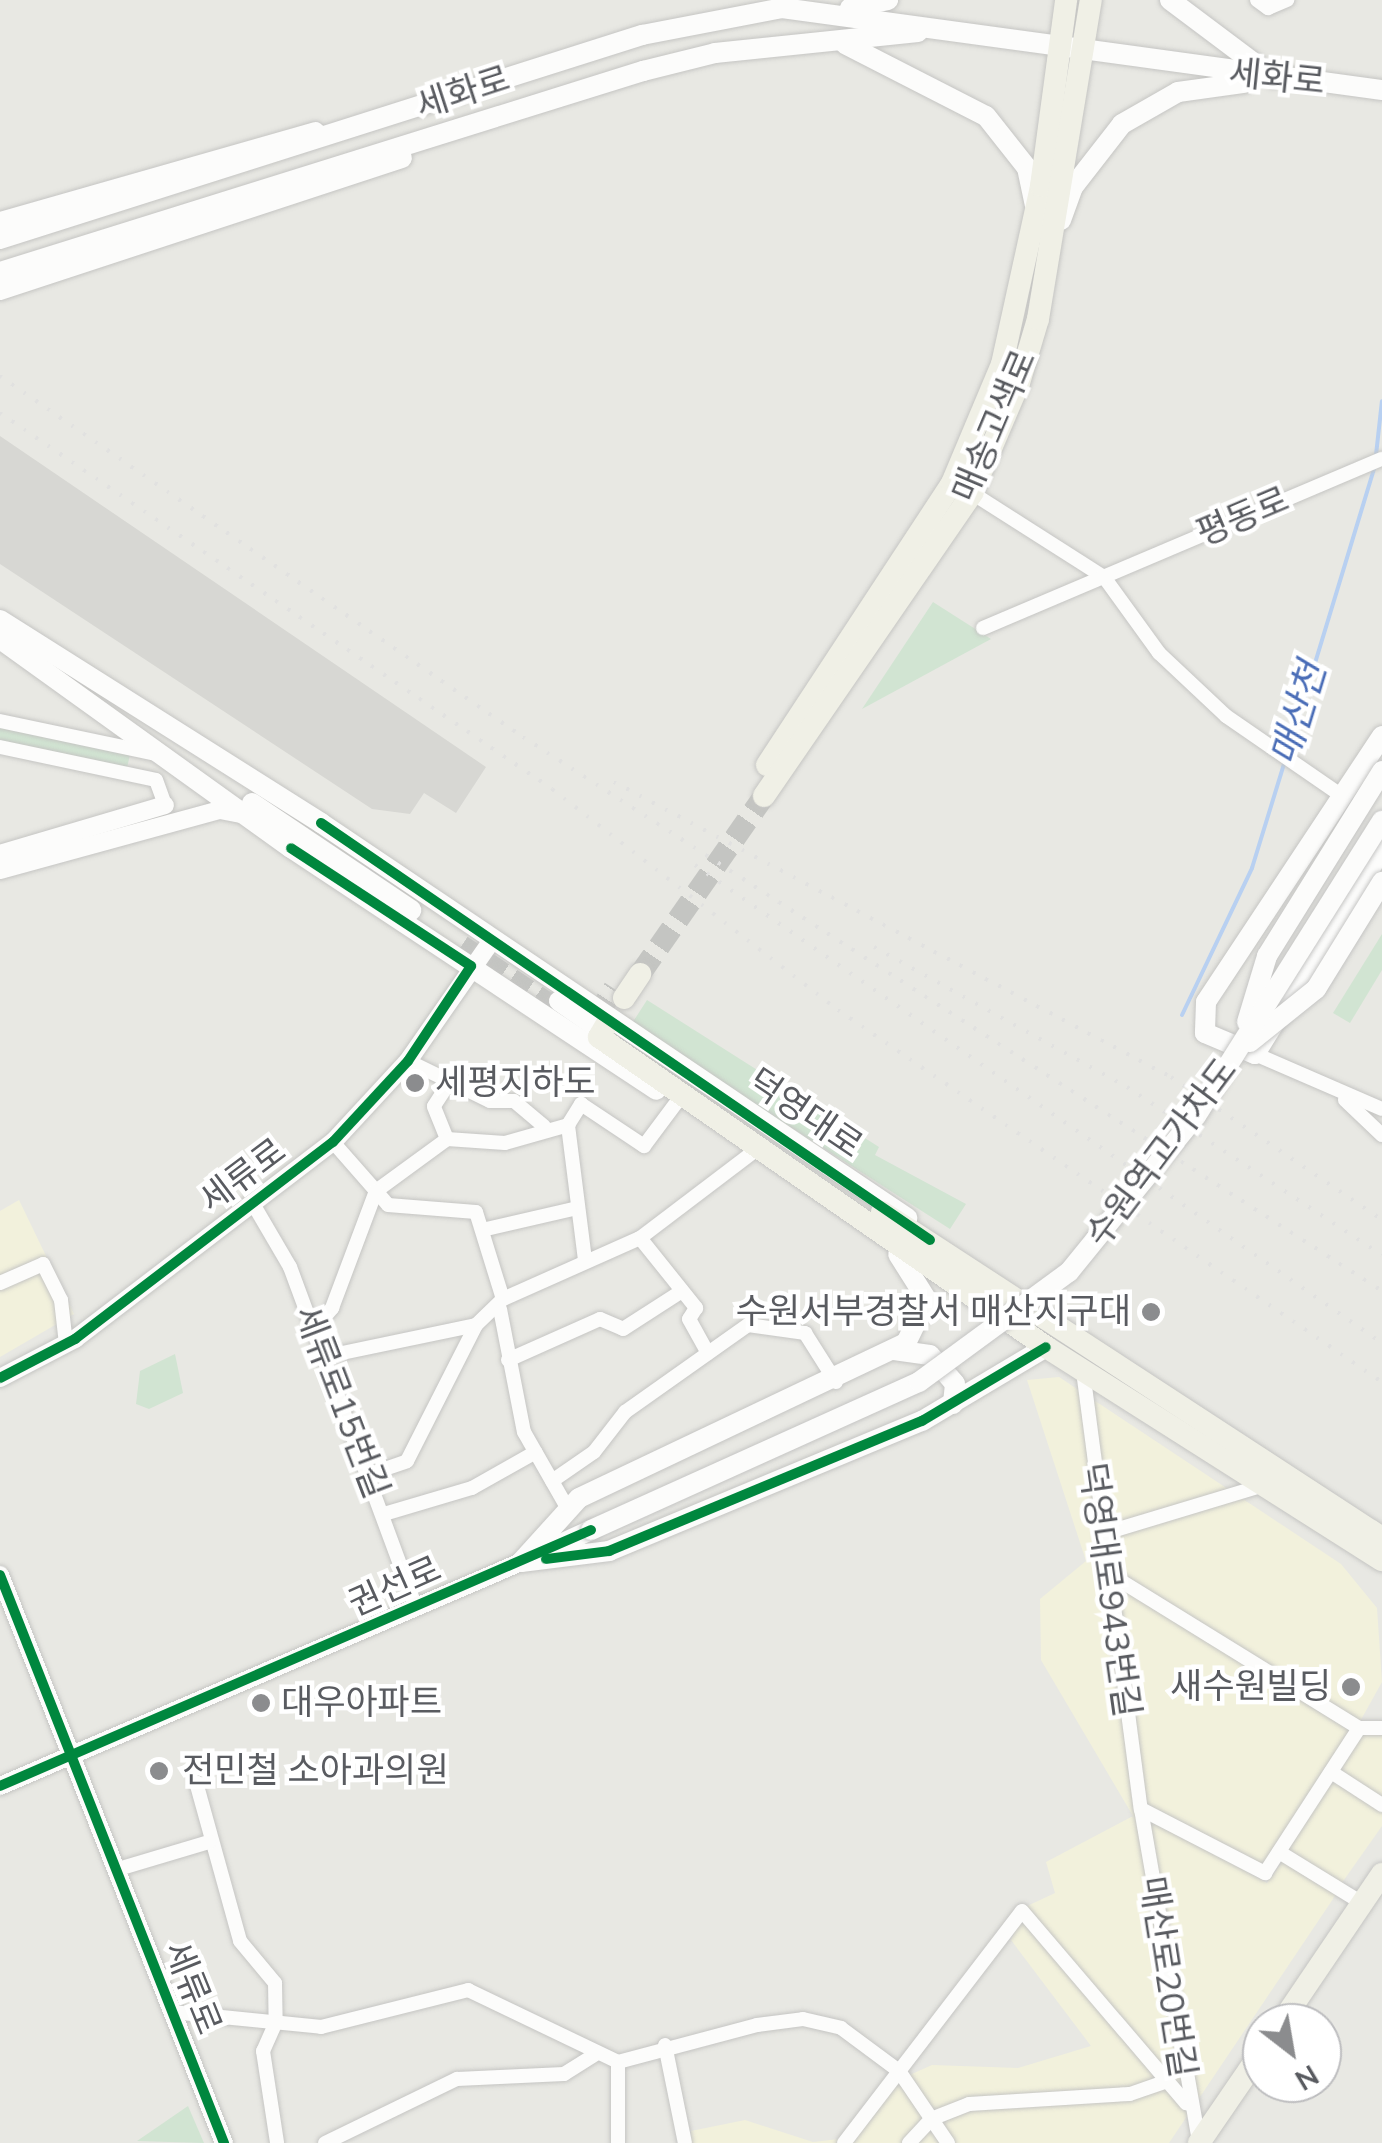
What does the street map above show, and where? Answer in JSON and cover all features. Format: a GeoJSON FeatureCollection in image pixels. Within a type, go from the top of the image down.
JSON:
{"type":"FeatureCollection","features":[{"type":"Feature","properties":{"kind":"main road"},"geometry":{"type":"LineString","coordinates":[[842,10],[888,0]]}},
{"type":"Feature","properties":{"kind":"main road","name":"매송고색로"},"geometry":{"type":"LineString","coordinates":[[1066,0],[1071,54],[1051,248],[1019,382],[972,493],[758,793],[952,483],[1002,364],[1071,54],[1090,0]]}},
{"type":"Feature","properties":{"kind":"main road"},"geometry":{"type":"LineString","coordinates":[[1170,0],[1276,79]]}},
{"type":"Feature","properties":{"kind":"main road","name":"세화로"},"geometry":{"type":"LineString","coordinates":[[0,239],[642,34],[782,8],[842,10],[1071,54],[1382,90]]}},
{"type":"Feature","properties":{"kind":"main road","name":"세화로"},"geometry":{"type":"LineString","coordinates":[[0,272],[529,104],[715,53],[843,43],[935,29]]}},
{"type":"Feature","properties":{"kind":"main road"},"geometry":{"type":"LineString","coordinates":[[843,43],[956,93],[986,116],[1028,168],[1035,208]]}},
{"type":"Feature","properties":{"kind":"main road"},"geometry":{"type":"LineString","coordinates":[[1051,248],[1074,187],[1122,124],[1178,92],[1276,79]]}},
{"type":"Feature","properties":{"kind":"main road"},"geometry":{"type":"LineString","coordinates":[[0,290],[388,164],[529,104]]}},
{"type":"Feature","properties":{"kind":"main road"},"geometry":{"type":"LineString","coordinates":[[0,222],[283,135],[356,128]]}},
{"type":"Feature","properties":{"kind":"main road","name":"덕영대로"},"geometry":{"type":"LineString","coordinates":[[0,620],[464,942],[173,755]]}},
{"type":"Feature","properties":{"kind":"main road","name":"덕영대로"},"geometry":{"type":"LineString","coordinates":[[0,639],[126,711],[492,940],[555,1002],[676,1103],[878,1236],[925,1248]]}},
{"type":"Feature","properties":{"kind":"main road","name":"덕영대로"},"geometry":{"type":"LineString","coordinates":[[126,711],[249,816],[471,966],[555,1002],[597,1027],[925,1248],[1046,1347],[1382,1560]]}},
{"type":"Feature","properties":{"kind":"main road"},"geometry":{"type":"LineString","coordinates":[[1248,1051],[1205,1033],[1206,1002],[1382,736]]}},
{"type":"Feature","properties":{"kind":"main road"},"geometry":{"type":"LineString","coordinates":[[1248,1051],[1266,956],[1382,771]]}},
{"type":"Feature","properties":{"kind":"main road","name":"수원역고가차도"},"geometry":{"type":"LineString","coordinates":[[591,1530],[846,1418],[985,1342],[1108,1233],[1248,1051],[1382,821]]}},
{"type":"Feature","properties":{"kind":"main road"},"geometry":{"type":"LineString","coordinates":[[1248,1051],[1382,849]]}},
{"type":"Feature","properties":{"kind":"main road"},"geometry":{"type":"LineString","coordinates":[[1248,1051],[1316,988],[1382,882]]}},
{"type":"Feature","properties":{"kind":"main road"},"geometry":{"type":"LineString","coordinates":[[619,993],[634,970]]}},
{"type":"Feature","properties":{"kind":"main road","name":"덕영대로"},"geometry":{"type":"LineString","coordinates":[[555,1002],[925,1248],[1382,1538]]}},
{"type":"Feature","properties":{"kind":"main road"},"geometry":{"type":"LineString","coordinates":[[521,1562],[568,1509],[836,1382],[917,1333],[927,1300],[914,1268],[878,1236]]}},
{"type":"Feature","properties":{"kind":"main road"},"geometry":{"type":"LineString","coordinates":[[521,1562],[608,1551],[953,1404],[1046,1347]]}},
{"type":"Feature","properties":{"kind":"main road"},"geometry":{"type":"LineString","coordinates":[[894,1350],[930,1355],[955,1384],[953,1404]]}},
{"type":"Feature","properties":{"kind":"main road","name":"권선로"},"geometry":{"type":"LineString","coordinates":[[521,1562],[591,1530]]}},
{"type":"Feature","properties":{"kind":"main road"},"geometry":{"type":"LineString","coordinates":[[1294,2003],[1382,1874]]}},
{"type":"Feature","properties":{"kind":"main road"},"geometry":{"type":"LineString","coordinates":[[1199,2143],[1242,2080]]}},
{"type":"Feature","properties":{"kind":"street"},"geometry":{"type":"LineString","coordinates":[[1257,0],[1268,8],[1287,0]]}},
{"type":"Feature","properties":{"kind":"street","name":"평동로"},"geometry":{"type":"LineString","coordinates":[[984,628],[1382,459]]}},
{"type":"Feature","properties":{"kind":"street"},"geometry":{"type":"LineString","coordinates":[[972,493],[1104,577],[1160,653],[1269,745],[1342,796]]}},
{"type":"Feature","properties":{"kind":"street"},"geometry":{"type":"LineString","coordinates":[[0,721],[173,755]]}},
{"type":"Feature","properties":{"kind":"street"},"geometry":{"type":"LineString","coordinates":[[0,748],[156,780],[164,805],[0,854]]}},
{"type":"Feature","properties":{"kind":"street"},"geometry":{"type":"LineString","coordinates":[[0,870],[220,810],[249,816]]}},
{"type":"Feature","properties":{"kind":"street","name":"세류로"},"geometry":{"type":"LineString","coordinates":[[0,1378],[66,1344],[332,1142],[408,1061],[492,940]]}},
{"type":"Feature","properties":{"kind":"street"},"geometry":{"type":"LineString","coordinates":[[1248,1051],[1341,1096],[1382,1109]]}},
{"type":"Feature","properties":{"kind":"street"},"geometry":{"type":"LineString","coordinates":[[408,1061],[448,1083],[514,1101],[544,1126]]}},
{"type":"Feature","properties":{"kind":"street"},"geometry":{"type":"LineString","coordinates":[[446,1139],[434,1106],[448,1083]]}},
{"type":"Feature","properties":{"kind":"street"},"geometry":{"type":"LineString","coordinates":[[1341,1096],[1382,1135]]}},
{"type":"Feature","properties":{"kind":"street"},"geometry":{"type":"LineString","coordinates":[[585,1260],[568,1125],[581,1104],[644,1146],[676,1103]]}},
{"type":"Feature","properties":{"kind":"street"},"geometry":{"type":"LineString","coordinates":[[314,1329],[332,1308],[376,1191],[446,1139],[505,1143],[544,1126],[568,1125]]}},
{"type":"Feature","properties":{"kind":"street"},"geometry":{"type":"LineString","coordinates":[[332,1142],[388,1204],[476,1212],[502,1304],[508,1360],[536,1452],[568,1509]]}},
{"type":"Feature","properties":{"kind":"street"},"geometry":{"type":"LineString","coordinates":[[370,1474],[407,1461],[476,1325],[502,1304],[585,1260],[640,1238],[752,1153]]}},
{"type":"Feature","properties":{"kind":"street","name":"세류로15번길"},"geometry":{"type":"LineString","coordinates":[[252,1202],[314,1329],[416,1608]]}},
{"type":"Feature","properties":{"kind":"street"},"geometry":{"type":"LineString","coordinates":[[482,1230],[577,1208]]}},
{"type":"Feature","properties":{"kind":"street"},"geometry":{"type":"LineString","coordinates":[[640,1238],[682,1290],[708,1353]]}},
{"type":"Feature","properties":{"kind":"street"},"geometry":{"type":"LineString","coordinates":[[0,1283],[43,1264],[61,1300],[66,1344]]}},
{"type":"Feature","properties":{"kind":"street"},"geometry":{"type":"LineString","coordinates":[[508,1360],[600,1319],[623,1329],[682,1290]]}},
{"type":"Feature","properties":{"kind":"street"},"geometry":{"type":"LineString","coordinates":[[323,1357],[476,1325]]}},
{"type":"Feature","properties":{"kind":"street"},"geometry":{"type":"LineString","coordinates":[[552,1480],[594,1452],[625,1412],[748,1325],[805,1333],[836,1382]]}},
{"type":"Feature","properties":{"kind":"street","name":"덕영대로943번길"},"geometry":{"type":"LineString","coordinates":[[1083,1371],[1142,1809]]}},
{"type":"Feature","properties":{"kind":"street"},"geometry":{"type":"LineString","coordinates":[[384,1514],[472,1488],[536,1452]]}},
{"type":"Feature","properties":{"kind":"street"},"geometry":{"type":"LineString","coordinates":[[1102,1534],[1266,1484]]}},
{"type":"Feature","properties":{"kind":"street","name":"권선로"},"geometry":{"type":"LineString","coordinates":[[0,1786],[71,1760],[521,1562]]}},
{"type":"Feature","properties":{"kind":"street"},"geometry":{"type":"LineString","coordinates":[[1108,1573],[1359,1728],[1382,1728]]}},
{"type":"Feature","properties":{"kind":"street","name":"세류로"},"geometry":{"type":"LineString","coordinates":[[0,1575],[224,2143]]}},
{"type":"Feature","properties":{"kind":"street"},"geometry":{"type":"LineString","coordinates":[[1142,1809],[1266,1873],[1359,1728]]}},
{"type":"Feature","properties":{"kind":"street"},"geometry":{"type":"LineString","coordinates":[[1331,1772],[1382,1805]]}},
{"type":"Feature","properties":{"kind":"street"},"geometry":{"type":"LineString","coordinates":[[196,1782],[209,1842],[240,1940],[275,1983],[276,2022],[263,2050],[277,2143]]}},
{"type":"Feature","properties":{"kind":"street","name":"매산로20번길"},"geometry":{"type":"LineString","coordinates":[[1142,1809],[1187,2104],[1199,2143]]}},
{"type":"Feature","properties":{"kind":"street"},"geometry":{"type":"LineString","coordinates":[[115,1870],[209,1842]]}},
{"type":"Feature","properties":{"kind":"street"},"geometry":{"type":"LineString","coordinates":[[1278,1852],[1362,1903]]}},
{"type":"Feature","properties":{"kind":"street"},"geometry":{"type":"LineString","coordinates":[[844,2143],[1022,1911],[1187,2104]]}},
{"type":"Feature","properties":{"kind":"street"},"geometry":{"type":"LineString","coordinates":[[172,2012],[340,2024],[468,1990],[594,2056],[618,2062],[665,2044],[803,2018],[841,2028],[899,2072],[948,2143]]}},
{"type":"Feature","properties":{"kind":"street"},"geometry":{"type":"LineString","coordinates":[[665,2044],[685,2143]]}},
{"type":"Feature","properties":{"kind":"street"},"geometry":{"type":"LineString","coordinates":[[325,2143],[457,2079],[564,2074],[594,2056]]}},
{"type":"Feature","properties":{"kind":"street"},"geometry":{"type":"LineString","coordinates":[[618,2062],[618,2143]]}},
{"type":"Feature","properties":{"kind":"street"},"geometry":{"type":"LineString","coordinates":[[908,2143],[931,2119],[969,2104],[1130,2094],[1165,2082]]}},
{"type":"Feature","properties":{"kind":"shaded area"},"geometry":{"type":"Polygon","coordinates":[[[0,436],[486,767],[456,813],[424,793],[410,814],[372,809],[0,564],[0,436]]]}},
{"type":"Feature","properties":{"kind":"shaded area"},"geometry":{"type":"Polygon","coordinates":[[[933,602],[991,639],[862,709],[933,602]]]}},
{"type":"Feature","properties":{"kind":"shaded area"},"geometry":{"type":"Polygon","coordinates":[[[0,726],[130,754],[127,769],[0,742],[0,726]]]}},
{"type":"Feature","properties":{"kind":"shaded area"},"geometry":{"type":"Polygon","coordinates":[[[1382,934],[1382,970],[1350,1023],[1333,1013],[1382,934]]]}},
{"type":"Feature","properties":{"kind":"shaded area"},"geometry":{"type":"Polygon","coordinates":[[[647,1000],[879,1147],[875,1155],[966,1204],[950,1229],[631,1025],[647,1000]]]}},
{"type":"Feature","properties":{"kind":"shaded area"},"geometry":{"type":"Polygon","coordinates":[[[19,1200],[74,1314],[0,1357],[0,1211],[19,1200]]]}},
{"type":"Feature","properties":{"kind":"shaded area"},"geometry":{"type":"Polygon","coordinates":[[[175,1354],[183,1393],[149,1409],[136,1404],[140,1371],[175,1354]]]}},
{"type":"Feature","properties":{"kind":"shaded area"},"geometry":{"type":"Polygon","coordinates":[[[1059,1377],[1341,1564],[1377,1608],[1382,1682],[1358,1725],[1107,1574],[1102,1582],[1135,1794],[1159,1823],[1267,1883],[1283,1861],[1337,1893],[1263,2003],[1242,2003],[1242,2034],[1169,2143],[689,2143],[691,2131],[745,2120],[813,2142],[856,2137],[896,2081],[932,2065],[1018,2068],[1091,2046],[1011,1940],[1025,1907],[1055,1893],[1046,1862],[1133,1816],[1041,1660],[1040,1599],[1086,1561],[1027,1380],[1059,1377]]]}},
{"type":"Feature","properties":{"kind":"shaded area"},"geometry":{"type":"Polygon","coordinates":[[[1115,1584],[1354,1729],[1264,1868],[1146,1804],[1115,1584]]]}},
{"type":"Feature","properties":{"kind":"shaded area"},"geometry":{"type":"Polygon","coordinates":[[[1361,1731],[1382,1735],[1382,1826],[1339,1887],[1286,1851],[1361,1731]]]}},
{"type":"Feature","properties":{"kind":"shaded area"},"geometry":{"type":"Polygon","coordinates":[[[188,2106],[204,2143],[137,2141],[188,2106]]]}},
{"type":"Feature","properties":{"kind":"waterway","name":"매산천"},"geometry":{"type":"LineString","coordinates":[[1376,455],[1382,401]]}},
{"type":"Feature","properties":{"kind":"waterway","name":"매산천"},"geometry":{"type":"LineString","coordinates":[[1288,752],[1374,469]]}},
{"type":"Feature","properties":{"kind":"waterway","name":"매산천"},"geometry":{"type":"LineString","coordinates":[[1182,1015],[1252,868],[1285,761]]}},
{"type":"Feature","properties":{"kind":"tunnel"},"geometry":{"type":"LineString","coordinates":[[640,974],[764,796]]}},
{"type":"Feature","properties":{"kind":"tunnel"},"geometry":{"type":"LineString","coordinates":[[462,945],[555,1007]]}},
{"type":"Feature","properties":{"kind":"tunnel"},"geometry":{"type":"LineString","coordinates":[[595,1018],[614,989]]}},
{"type":"Feature","properties":{"kind":"railway"},"geometry":{"type":"LineString","coordinates":[[0,376],[523,737],[1382,1291]]}},
{"type":"Feature","properties":{"kind":"railway"},"geometry":{"type":"LineString","coordinates":[[0,413],[552,789],[838,1010],[1382,1382]]}},
{"type":"Feature","properties":{"kind":"railway"},"geometry":{"type":"LineString","coordinates":[[614,782],[1171,1077],[1382,1220]]}},
{"type":"Feature","properties":{"kind":"railway"},"geometry":{"type":"LineString","coordinates":[[695,865],[1382,1343]]}},
{"type":"Feature","properties":{"kind":"railway"},"geometry":{"type":"LineString","coordinates":[[874,947],[1127,1087],[1382,1255]]}},
{"type":"Feature","properties":{"kind":"cycle path"},"geometry":{"type":"LineString","coordinates":[[321,823],[930,1240]]}},
{"type":"Feature","properties":{"kind":"cycle path"},"geometry":{"type":"LineString","coordinates":[[0,1378],[75,1339],[333,1142],[408,1061],[471,966],[291,848]]}},
{"type":"Feature","properties":{"kind":"cycle path"},"geometry":{"type":"LineString","coordinates":[[546,1559],[609,1551],[922,1421],[1046,1347]]}},
{"type":"Feature","properties":{"kind":"cycle path"},"geometry":{"type":"LineString","coordinates":[[0,1786],[591,1530]]}},
{"type":"Feature","properties":{"kind":"cycle path"},"geometry":{"type":"LineString","coordinates":[[0,1575],[224,2143]]}},
{"type":"Feature","properties":{"kind":"place","name":"세평지하도"},"geometry":{"type":"Point","coordinates":[415,1083]}},
{"type":"Feature","properties":{"kind":"place","name":"수원서부경찰서 매산지구대"},"geometry":{"type":"Point","coordinates":[1151,1312]}},
{"type":"Feature","properties":{"kind":"place","name":"새수원빌딩"},"geometry":{"type":"Point","coordinates":[1351,1687]}},
{"type":"Feature","properties":{"kind":"place","name":"대우아파트"},"geometry":{"type":"Point","coordinates":[261,1703]}},
{"type":"Feature","properties":{"kind":"place","name":"전민철 소아과의원"},"geometry":{"type":"Point","coordinates":[159,1771]}}]}
